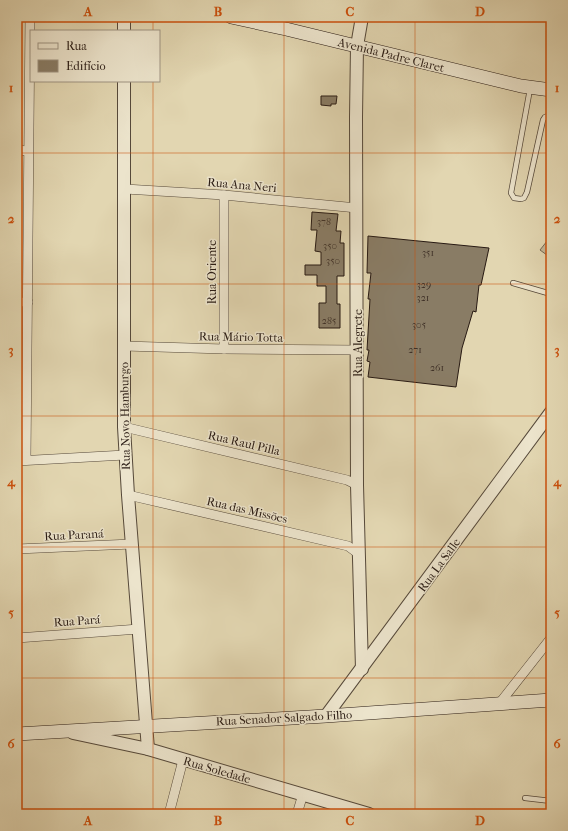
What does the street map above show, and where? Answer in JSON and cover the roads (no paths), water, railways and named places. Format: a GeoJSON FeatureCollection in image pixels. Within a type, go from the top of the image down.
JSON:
{"type":"FeatureCollection","features":[{"type":"Feature","properties":{"kind":"main road","name":"Avenida Padre Claret"},"geometry":{"type":"LineString","coordinates":[[231,17],[530,87],[551,90]]}},
{"type":"Feature","properties":{"kind":"main road","name":"Rua Senador Salgado Filho"},"geometry":{"type":"LineString","coordinates":[[17,734],[326,716],[551,700]]}},
{"type":"Feature","properties":{"kind":"street"},"geometry":{"type":"LineString","coordinates":[[30,17],[28,302],[22,460],[125,455]]}},
{"type":"Feature","properties":{"kind":"street"},"geometry":{"type":"LineString","coordinates":[[124,17],[124,30]]}},
{"type":"Feature","properties":{"kind":"street","name":"Rua Alegrete"},"geometry":{"type":"LineString","coordinates":[[362,17],[357,46],[358,485],[362,669]]}},
{"type":"Feature","properties":{"kind":"street","name":"Rua Novo Hamburgo"},"geometry":{"type":"LineString","coordinates":[[124,82],[125,455],[148,749]]}},
{"type":"Feature","properties":{"kind":"street"},"geometry":{"type":"LineString","coordinates":[[17,150],[28,151]]}},
{"type":"Feature","properties":{"kind":"street","name":"Rua Ana Neri"},"geometry":{"type":"LineString","coordinates":[[124,189],[224,195],[357,208]]}},
{"type":"Feature","properties":{"kind":"street","name":"Rua Oriente"},"geometry":{"type":"LineString","coordinates":[[224,195],[224,349]]}},
{"type":"Feature","properties":{"kind":"street"},"geometry":{"type":"LineString","coordinates":[[17,302],[28,302]]}},
{"type":"Feature","properties":{"kind":"street","name":"Rua Mário Totta"},"geometry":{"type":"LineString","coordinates":[[124,346],[224,349],[358,350]]}},
{"type":"Feature","properties":{"kind":"street","name":"Rua La Salle"},"geometry":{"type":"LineString","coordinates":[[326,716],[551,412]]}},
{"type":"Feature","properties":{"kind":"street","name":"Rua Raul Pilla"},"geometry":{"type":"LineString","coordinates":[[124,427],[347,480],[358,485]]}},
{"type":"Feature","properties":{"kind":"street","name":"Rua das Missões"},"geometry":{"type":"LineString","coordinates":[[128,495],[348,546],[359,554]]}},
{"type":"Feature","properties":{"kind":"street","name":"Rua Paraná"},"geometry":{"type":"LineString","coordinates":[[17,549],[132,544]]}},
{"type":"Feature","properties":{"kind":"street","name":"Rua Pará"},"geometry":{"type":"LineString","coordinates":[[17,638],[139,629]]}},
{"type":"Feature","properties":{"kind":"street"},"geometry":{"type":"LineString","coordinates":[[499,704],[551,638]]}},
{"type":"Feature","properties":{"kind":"street","name":"Rua Soledade"},"geometry":{"type":"LineString","coordinates":[[64,731],[148,749],[303,794],[348,811],[369,814]]}},
{"type":"Feature","properties":{"kind":"street"},"geometry":{"type":"LineString","coordinates":[[169,814],[183,760]]}},
{"type":"Feature","properties":{"kind":"street"},"geometry":{"type":"LineString","coordinates":[[297,814],[303,794]]}},
{"type":"Feature","properties":{"kind":"lane"},"geometry":{"type":"LineString","coordinates":[[530,87],[511,193],[514,198],[524,198],[527,192],[543,120],[545,117],[551,116]]}},
{"type":"Feature","properties":{"kind":"lane"},"geometry":{"type":"LineString","coordinates":[[513,283],[551,294]]}},
{"type":"Feature","properties":{"kind":"lane"},"geometry":{"type":"LineString","coordinates":[[525,798],[551,801]]}}]}
